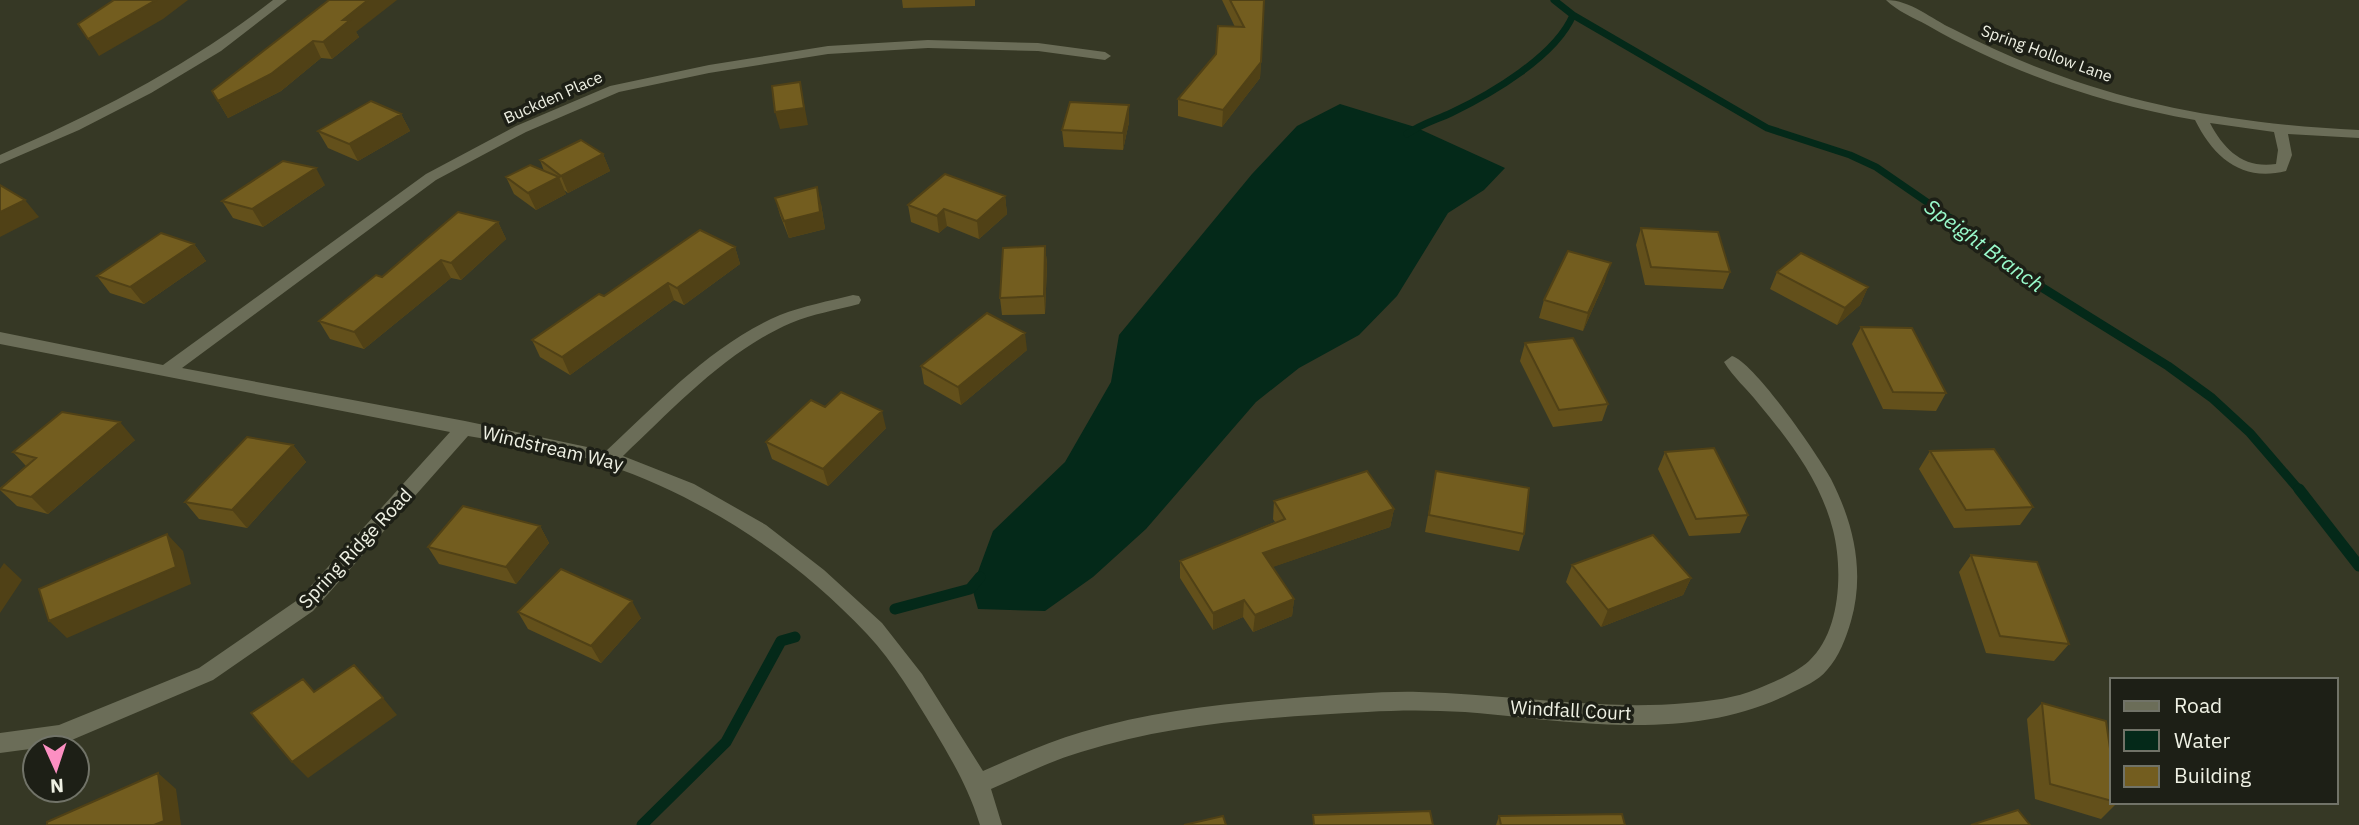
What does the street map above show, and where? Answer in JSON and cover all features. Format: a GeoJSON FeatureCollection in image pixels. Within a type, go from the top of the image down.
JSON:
{"type":"FeatureCollection","features":[{"type":"Feature","properties":{"kind":"street"},"geometry":{"type":"LineString","coordinates":[[0,160],[55,137],[163,81],[236,34],[281,0]]}},
{"type":"Feature","properties":{"kind":"street","name":"Spring Hollow Lane"},"geometry":{"type":"LineString","coordinates":[[1892,0],[1966,42],[2020,65],[2102,93],[2200,117],[2280,130],[2359,134]]}},
{"type":"Feature","properties":{"kind":"street","name":"Buckden Place"},"geometry":{"type":"LineString","coordinates":[[168,370],[431,177],[521,129],[615,89],[709,69],[839,49],[928,44],[1038,47],[1105,56]]}},
{"type":"Feature","properties":{"kind":"street"},"geometry":{"type":"LineString","coordinates":[[2200,117],[2211,141],[2231,161],[2260,170],[2281,168],[2284,163],[2286,156],[2280,130]]}},
{"type":"Feature","properties":{"kind":"street"},"geometry":{"type":"LineString","coordinates":[[609,458],[703,373],[748,341],[785,320],[853,300]]}},
{"type":"Feature","properties":{"kind":"street","name":"Windstream Way"},"geometry":{"type":"LineString","coordinates":[[0,338],[609,458],[687,489],[759,530],[817,576],[883,639],[915,680],[978,784],[991,825]]}},
{"type":"Feature","properties":{"kind":"street","name":"Windfall Court"},"geometry":{"type":"LineString","coordinates":[[978,784],[1058,750],[1137,729],[1208,716],[1287,708],[1417,701],[1634,714],[1685,713],[1740,705],[1780,691],[1822,663],[1840,627],[1846,595],[1847,561],[1841,525],[1829,491],[1807,453],[1776,410],[1732,362]]}},
{"type":"Feature","properties":{"kind":"street","name":"Spring Ridge Road"},"geometry":{"type":"LineString","coordinates":[[0,743],[60,735],[206,674],[306,605],[465,428]]}},
{"type":"Feature","properties":{"kind":"water"},"geometry":{"type":"Polygon","coordinates":[[[1340,104],[1415,127],[1505,168],[1484,190],[1448,213],[1397,296],[1359,335],[1299,368],[1256,402],[1146,529],[1093,577],[1045,611],[978,609],[972,588],[993,531],[1065,462],[1111,382],[1119,335],[1252,174],[1297,126],[1340,104]]]}},
{"type":"Feature","properties":{"kind":"building"},"geometry":{"type":"Polygon","coordinates":[[[114,0],[156,0],[88,39],[78,24],[114,0]]]}},
{"type":"Feature","properties":{"kind":"building"},"geometry":{"type":"Polygon","coordinates":[[[329,0],[368,0],[343,20],[350,20],[323,42],[313,41],[271,74],[218,101],[212,91],[329,0]]]}},
{"type":"Feature","properties":{"kind":"building"},"geometry":{"type":"Polygon","coordinates":[[[1230,0],[1264,0],[1261,62],[1223,110],[1178,99],[1216,54],[1218,26],[1244,27],[1230,0]]]}},
{"type":"Feature","properties":{"kind":"building"},"geometry":{"type":"Polygon","coordinates":[[[800,82],[804,108],[775,112],[772,86],[800,82]]]}},
{"type":"Feature","properties":{"kind":"building"},"geometry":{"type":"Polygon","coordinates":[[[371,101],[401,114],[349,144],[318,131],[371,101]]]}},
{"type":"Feature","properties":{"kind":"building"},"geometry":{"type":"Polygon","coordinates":[[[1070,102],[1129,105],[1123,133],[1062,130],[1070,102]]]}},
{"type":"Feature","properties":{"kind":"building"},"geometry":{"type":"Polygon","coordinates":[[[581,140],[603,154],[561,176],[540,160],[581,140]]]}},
{"type":"Feature","properties":{"kind":"building"},"geometry":{"type":"Polygon","coordinates":[[[283,161],[316,168],[252,209],[222,201],[283,161]]]}},
{"type":"Feature","properties":{"kind":"building"},"geometry":{"type":"Polygon","coordinates":[[[530,165],[559,177],[528,193],[506,177],[530,165]]]}},
{"type":"Feature","properties":{"kind":"building"},"geometry":{"type":"Polygon","coordinates":[[[945,174],[1005,196],[977,221],[944,209],[937,216],[908,205],[945,174]]]}},
{"type":"Feature","properties":{"kind":"building"},"geometry":{"type":"Polygon","coordinates":[[[0,185],[25,200],[0,212],[0,185]]]}},
{"type":"Feature","properties":{"kind":"building"},"geometry":{"type":"Polygon","coordinates":[[[817,187],[820,212],[784,221],[775,198],[817,187]]]}},
{"type":"Feature","properties":{"kind":"building"},"geometry":{"type":"Polygon","coordinates":[[[458,212],[498,222],[451,263],[441,260],[354,332],[319,321],[376,275],[382,277],[458,212]]]}},
{"type":"Feature","properties":{"kind":"building"},"geometry":{"type":"Polygon","coordinates":[[[1641,228],[1718,232],[1730,272],[1651,267],[1641,228]]]}},
{"type":"Feature","properties":{"kind":"building"},"geometry":{"type":"Polygon","coordinates":[[[700,230],[735,247],[677,288],[668,283],[562,357],[532,340],[599,294],[604,296],[700,230]]]}},
{"type":"Feature","properties":{"kind":"building"},"geometry":{"type":"Polygon","coordinates":[[[161,233],[194,244],[130,287],[97,276],[161,233]]]}},
{"type":"Feature","properties":{"kind":"building"},"geometry":{"type":"Polygon","coordinates":[[[1045,246],[1044,296],[1000,298],[1003,248],[1045,246]]]}},
{"type":"Feature","properties":{"kind":"building"},"geometry":{"type":"Polygon","coordinates":[[[1568,251],[1611,263],[1588,313],[1544,300],[1568,251]]]}},
{"type":"Feature","properties":{"kind":"building"},"geometry":{"type":"Polygon","coordinates":[[[1801,253],[1868,287],[1845,308],[1777,272],[1801,253]]]}},
{"type":"Feature","properties":{"kind":"building"},"geometry":{"type":"Polygon","coordinates":[[[987,313],[1025,333],[958,387],[921,366],[987,313]]]}},
{"type":"Feature","properties":{"kind":"building"},"geometry":{"type":"Polygon","coordinates":[[[1861,327],[1912,328],[1946,393],[1893,392],[1861,327]]]}},
{"type":"Feature","properties":{"kind":"building"},"geometry":{"type":"Polygon","coordinates":[[[1573,338],[1608,404],[1559,410],[1525,343],[1573,338]]]}},
{"type":"Feature","properties":{"kind":"building"},"geometry":{"type":"Polygon","coordinates":[[[841,392],[882,411],[823,469],[766,442],[811,400],[825,407],[841,392]]]}},
{"type":"Feature","properties":{"kind":"building"},"geometry":{"type":"Polygon","coordinates":[[[62,412],[120,422],[31,497],[0,489],[36,458],[13,452],[62,412]]]}},
{"type":"Feature","properties":{"kind":"building"},"geometry":{"type":"Polygon","coordinates":[[[247,437],[293,445],[232,510],[185,502],[247,437]]]}},
{"type":"Feature","properties":{"kind":"building"},"geometry":{"type":"Polygon","coordinates":[[[1714,448],[1748,515],[1696,519],[1665,452],[1714,448]]]}},
{"type":"Feature","properties":{"kind":"building"},"geometry":{"type":"Polygon","coordinates":[[[1994,449],[2033,507],[1966,510],[1930,451],[1994,449]]]}},
{"type":"Feature","properties":{"kind":"building"},"geometry":{"type":"Polygon","coordinates":[[[1367,471],[1394,509],[1263,553],[1294,599],[1255,615],[1244,600],[1213,613],[1180,561],[1285,519],[1274,501],[1367,471]]]}},
{"type":"Feature","properties":{"kind":"building"},"geometry":{"type":"Polygon","coordinates":[[[1436,471],[1529,488],[1524,534],[1429,515],[1436,471]]]}},
{"type":"Feature","properties":{"kind":"building"},"geometry":{"type":"Polygon","coordinates":[[[463,506],[540,526],[506,567],[428,547],[463,506]]]}},
{"type":"Feature","properties":{"kind":"building"},"geometry":{"type":"Polygon","coordinates":[[[167,534],[176,567],[49,621],[39,589],[167,534]]]}},
{"type":"Feature","properties":{"kind":"building"},"geometry":{"type":"Polygon","coordinates":[[[1653,535],[1691,578],[1608,610],[1572,565],[1653,535]]]}},
{"type":"Feature","properties":{"kind":"building"},"geometry":{"type":"Polygon","coordinates":[[[1971,555],[2037,562],[2069,644],[2000,636],[1971,555]]]}},
{"type":"Feature","properties":{"kind":"building"},"geometry":{"type":"Polygon","coordinates":[[[561,569],[632,601],[591,646],[518,612],[561,569]]]}},
{"type":"Feature","properties":{"kind":"building"},"geometry":{"type":"Polygon","coordinates":[[[354,665],[383,698],[292,762],[251,713],[303,679],[314,692],[354,665]]]}},
{"type":"Feature","properties":{"kind":"building"},"geometry":{"type":"Polygon","coordinates":[[[2042,703],[2106,721],[2110,748],[2110,800],[2050,784],[2042,703]]]}},
{"type":"Feature","properties":{"kind":"building"},"geometry":{"type":"Polygon","coordinates":[[[158,773],[164,821],[154,825],[47,825],[47,822],[158,773]]]}},
{"type":"Feature","properties":{"kind":"building"},"geometry":{"type":"Polygon","coordinates":[[[2018,810],[2030,825],[1971,825],[2018,810]]]}},
{"type":"Feature","properties":{"kind":"building"},"geometry":{"type":"Polygon","coordinates":[[[1430,811],[1433,825],[1314,825],[1313,815],[1430,811]]]}},
{"type":"Feature","properties":{"kind":"building"},"geometry":{"type":"Polygon","coordinates":[[[1622,814],[1625,825],[1501,825],[1499,816],[1622,814]]]}},
{"type":"Feature","properties":{"kind":"building"},"geometry":{"type":"Polygon","coordinates":[[[1223,816],[1226,825],[1184,825],[1223,816]]]}},
{"type":"Feature","properties":{"kind":"waterway","name":"Speight Branch"},"geometry":{"type":"LineString","coordinates":[[1554,0],[1573,15]]}},
{"type":"Feature","properties":{"kind":"waterway"},"geometry":{"type":"LineString","coordinates":[[1407,134],[1467,105],[1521,72],[1552,45],[1573,15]]}},
{"type":"Feature","properties":{"kind":"waterway","name":"Speight Branch"},"geometry":{"type":"LineString","coordinates":[[1573,15],[1767,128],[1850,155],[1876,167],[1953,220]]}},
{"type":"Feature","properties":{"kind":"waterway","name":"Speight Branch"},"geometry":{"type":"LineString","coordinates":[[1951,219],[2030,280],[2168,366],[2212,398],[2250,433],[2300,491]]}},
{"type":"Feature","properties":{"kind":"waterway","name":"Speight Branch"},"geometry":{"type":"LineString","coordinates":[[2299,489],[2359,566]]}},
{"type":"Feature","properties":{"kind":"waterway"},"geometry":{"type":"LineString","coordinates":[[895,609],[970,589],[980,577]]}},
{"type":"Feature","properties":{"kind":"waterway"},"geometry":{"type":"LineString","coordinates":[[642,825],[726,742],[781,641],[795,637]]}}]}
